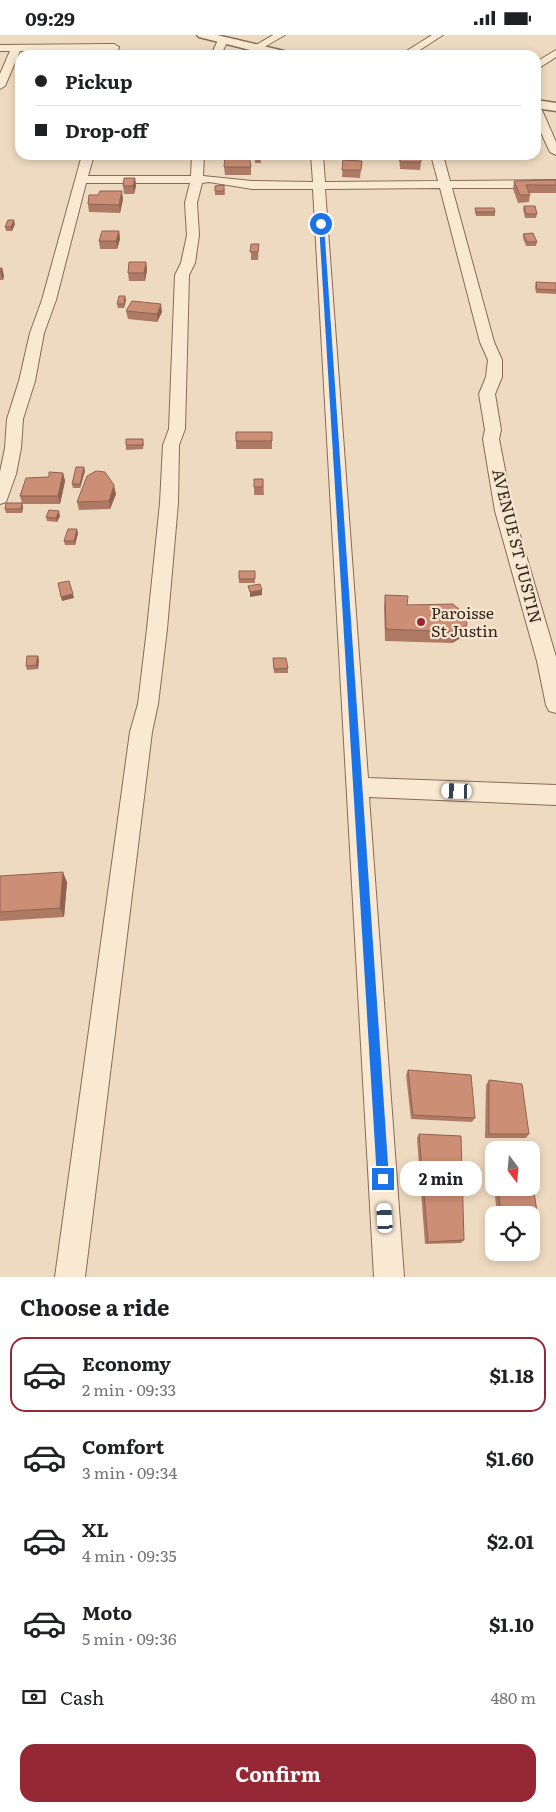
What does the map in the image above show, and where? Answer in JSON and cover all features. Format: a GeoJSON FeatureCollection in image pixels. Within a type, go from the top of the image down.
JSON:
{"type":"FeatureCollection","features":[{"type":"Feature","properties":{"kind":"street"},"geometry":{"type":"LineString","coordinates":[[37,48],[45,35]]}},
{"type":"Feature","properties":{"kind":"street"},"geometry":{"type":"LineString","coordinates":[[203,35],[264,50]]}},
{"type":"Feature","properties":{"kind":"street"},"geometry":{"type":"LineString","coordinates":[[256,48],[280,35]]}},
{"type":"Feature","properties":{"kind":"street"},"geometry":{"type":"LineString","coordinates":[[413,50],[438,35]]}},
{"type":"Feature","properties":{"kind":"street"},"geometry":{"type":"LineString","coordinates":[[219,50],[224,41]]}},
{"type":"Feature","properties":{"kind":"street"},"geometry":{"type":"LineString","coordinates":[[0,48],[88,50]]}},
{"type":"Feature","properties":{"kind":"street"},"geometry":{"type":"LineString","coordinates":[[0,86],[15,50]]}},
{"type":"Feature","properties":{"kind":"street"},"geometry":{"type":"LineString","coordinates":[[541,64],[556,53]]}},
{"type":"Feature","properties":{"kind":"street"},"geometry":{"type":"LineString","coordinates":[[541,105],[556,107]]}},
{"type":"Feature","properties":{"kind":"street"},"geometry":{"type":"LineString","coordinates":[[541,120],[556,152]]}},
{"type":"Feature","properties":{"kind":"street"},"geometry":{"type":"LineString","coordinates":[[0,498],[10,465],[14,419],[27,381],[37,333],[49,300],[87,160]]}},
{"type":"Feature","properties":{"kind":"street"},"geometry":{"type":"LineString","coordinates":[[70,1277],[141,732],[148,704],[157,629],[169,503],[171,445],[177,429],[182,275],[188,263],[193,235],[190,203],[197,180],[198,160]]}},
{"type":"Feature","properties":{"kind":"street"},"geometry":{"type":"LineString","coordinates":[[318,160],[389,1277]]}},
{"type":"Feature","properties":{"kind":"street","name":"AVENUE ST JUSTIN"},"geometry":{"type":"LineString","coordinates":[[438,160],[443,184],[488,343],[495,360],[494,377],[487,394],[492,439],[504,511],[552,665],[556,705]]}},
{"type":"Feature","properties":{"kind":"street"},"geometry":{"type":"LineString","coordinates":[[81,180],[209,179],[252,185],[556,184]]}},
{"type":"Feature","properties":{"kind":"street"},"geometry":{"type":"LineString","coordinates":[[358,787],[556,795]]}},
{"type":"Feature","properties":{"kind":"building"},"geometry":{"type":"Polygon","coordinates":[[[225,160],[250,160],[251,167],[224,167],[225,160]]]}},
{"type":"Feature","properties":{"kind":"building"},"geometry":{"type":"Polygon","coordinates":[[[343,160],[362,161],[361,170],[342,170],[343,160]]]}},
{"type":"Feature","properties":{"kind":"building"},"geometry":{"type":"Polygon","coordinates":[[[400,160],[421,160],[421,162],[400,162],[400,160]]]}},
{"type":"Feature","properties":{"kind":"building"},"geometry":{"type":"Polygon","coordinates":[[[124,178],[135,178],[133,186],[123,186],[124,178]]]}},
{"type":"Feature","properties":{"kind":"building"},"geometry":{"type":"Polygon","coordinates":[[[556,180],[556,185],[526,185],[530,195],[520,195],[514,181],[556,180]]]}},
{"type":"Feature","properties":{"kind":"building"},"geometry":{"type":"Polygon","coordinates":[[[224,185],[224,191],[215,191],[215,186],[224,185]]]}},
{"type":"Feature","properties":{"kind":"building"},"geometry":{"type":"Polygon","coordinates":[[[100,191],[122,191],[119,205],[88,204],[89,195],[98,195],[100,191]]]}},
{"type":"Feature","properties":{"kind":"building"},"geometry":{"type":"Polygon","coordinates":[[[524,206],[535,206],[537,214],[526,214],[524,206]]]}},
{"type":"Feature","properties":{"kind":"building"},"geometry":{"type":"Polygon","coordinates":[[[475,208],[494,208],[495,212],[476,212],[475,208]]]}},
{"type":"Feature","properties":{"kind":"building"},"geometry":{"type":"Polygon","coordinates":[[[8,220],[14,220],[11,227],[5,227],[8,220]]]}},
{"type":"Feature","properties":{"kind":"building"},"geometry":{"type":"Polygon","coordinates":[[[102,231],[119,231],[116,241],[99,241],[102,231]]]}},
{"type":"Feature","properties":{"kind":"building"},"geometry":{"type":"Polygon","coordinates":[[[533,233],[537,242],[527,242],[523,234],[533,233]]]}},
{"type":"Feature","properties":{"kind":"building"},"geometry":{"type":"Polygon","coordinates":[[[251,244],[259,244],[258,252],[250,252],[251,244]]]}},
{"type":"Feature","properties":{"kind":"building"},"geometry":{"type":"Polygon","coordinates":[[[129,262],[146,262],[144,273],[128,273],[129,262]]]}},
{"type":"Feature","properties":{"kind":"building"},"geometry":{"type":"Polygon","coordinates":[[[536,282],[556,283],[556,290],[537,289],[536,282]]]}},
{"type":"Feature","properties":{"kind":"building"},"geometry":{"type":"Polygon","coordinates":[[[119,296],[125,296],[124,304],[117,304],[119,296]]]}},
{"type":"Feature","properties":{"kind":"building"},"geometry":{"type":"Polygon","coordinates":[[[132,301],[161,304],[157,314],[126,311],[132,301]]]}},
{"type":"Feature","properties":{"kind":"building"},"geometry":{"type":"Polygon","coordinates":[[[236,432],[272,432],[272,441],[236,441],[236,432]]]}},
{"type":"Feature","properties":{"kind":"building"},"geometry":{"type":"Polygon","coordinates":[[[126,439],[143,439],[143,445],[126,445],[126,439]]]}},
{"type":"Feature","properties":{"kind":"building"},"geometry":{"type":"Polygon","coordinates":[[[76,467],[84,467],[80,484],[72,484],[76,467]]]}},
{"type":"Feature","properties":{"kind":"building"},"geometry":{"type":"Polygon","coordinates":[[[96,471],[105,472],[114,485],[109,501],[77,502],[87,476],[96,471]]]}},
{"type":"Feature","properties":{"kind":"building"},"geometry":{"type":"Polygon","coordinates":[[[49,472],[63,473],[58,496],[20,496],[26,478],[49,477],[49,472]]]}},
{"type":"Feature","properties":{"kind":"building"},"geometry":{"type":"Polygon","coordinates":[[[254,479],[263,479],[263,487],[254,487],[254,479]]]}},
{"type":"Feature","properties":{"kind":"building"},"geometry":{"type":"Polygon","coordinates":[[[6,503],[22,503],[21,509],[5,509],[6,503]]]}},
{"type":"Feature","properties":{"kind":"building"},"geometry":{"type":"Polygon","coordinates":[[[49,510],[59,511],[56,518],[46,517],[49,510]]]}},
{"type":"Feature","properties":{"kind":"building"},"geometry":{"type":"Polygon","coordinates":[[[68,529],[77,529],[74,541],[64,541],[68,529]]]}},
{"type":"Feature","properties":{"kind":"building"},"geometry":{"type":"Polygon","coordinates":[[[239,571],[255,571],[255,579],[239,579],[239,571]]]}},
{"type":"Feature","properties":{"kind":"building"},"geometry":{"type":"Polygon","coordinates":[[[69,581],[73,594],[61,597],[58,583],[69,581]]]}},
{"type":"Feature","properties":{"kind":"building"},"geometry":{"type":"Polygon","coordinates":[[[260,584],[262,590],[250,592],[248,586],[260,584]]]}},
{"type":"Feature","properties":{"kind":"building"},"geometry":{"type":"Polygon","coordinates":[[[385,595],[408,596],[407,605],[453,604],[466,615],[467,625],[454,632],[386,629],[385,595]]]}},
{"type":"Feature","properties":{"kind":"building"},"geometry":{"type":"Polygon","coordinates":[[[27,656],[38,656],[36,665],[26,666],[27,656]]]}},
{"type":"Feature","properties":{"kind":"building"},"geometry":{"type":"Polygon","coordinates":[[[273,658],[286,658],[288,668],[274,669],[273,658]]]}},
{"type":"Feature","properties":{"kind":"building"},"geometry":{"type":"Polygon","coordinates":[[[63,872],[60,908],[0,912],[0,876],[63,872]]]}},
{"type":"Feature","properties":{"kind":"building"},"geometry":{"type":"Polygon","coordinates":[[[408,1070],[471,1075],[475,1118],[413,1115],[408,1070]]]}},
{"type":"Feature","properties":{"kind":"building"},"geometry":{"type":"Polygon","coordinates":[[[489,1080],[522,1084],[529,1134],[489,1134],[489,1080]]]}},
{"type":"Feature","properties":{"kind":"building"},"geometry":{"type":"Polygon","coordinates":[[[419,1134],[461,1136],[464,1240],[428,1242],[419,1134]]]}},
{"type":"Feature","properties":{"kind":"building"},"geometry":{"type":"Polygon","coordinates":[[[499,1196],[535,1196],[536,1206],[500,1206],[499,1196]]]}},
{"type":"Feature","properties":{"kind":"place","name":"Paroisse St Justin"},"geometry":{"type":"Point","coordinates":[421,622]}},
{"type":"Feature","properties":{"kind":"route"},"geometry":{"type":"LineString","coordinates":[[321,224],[383,1179]]}}]}
